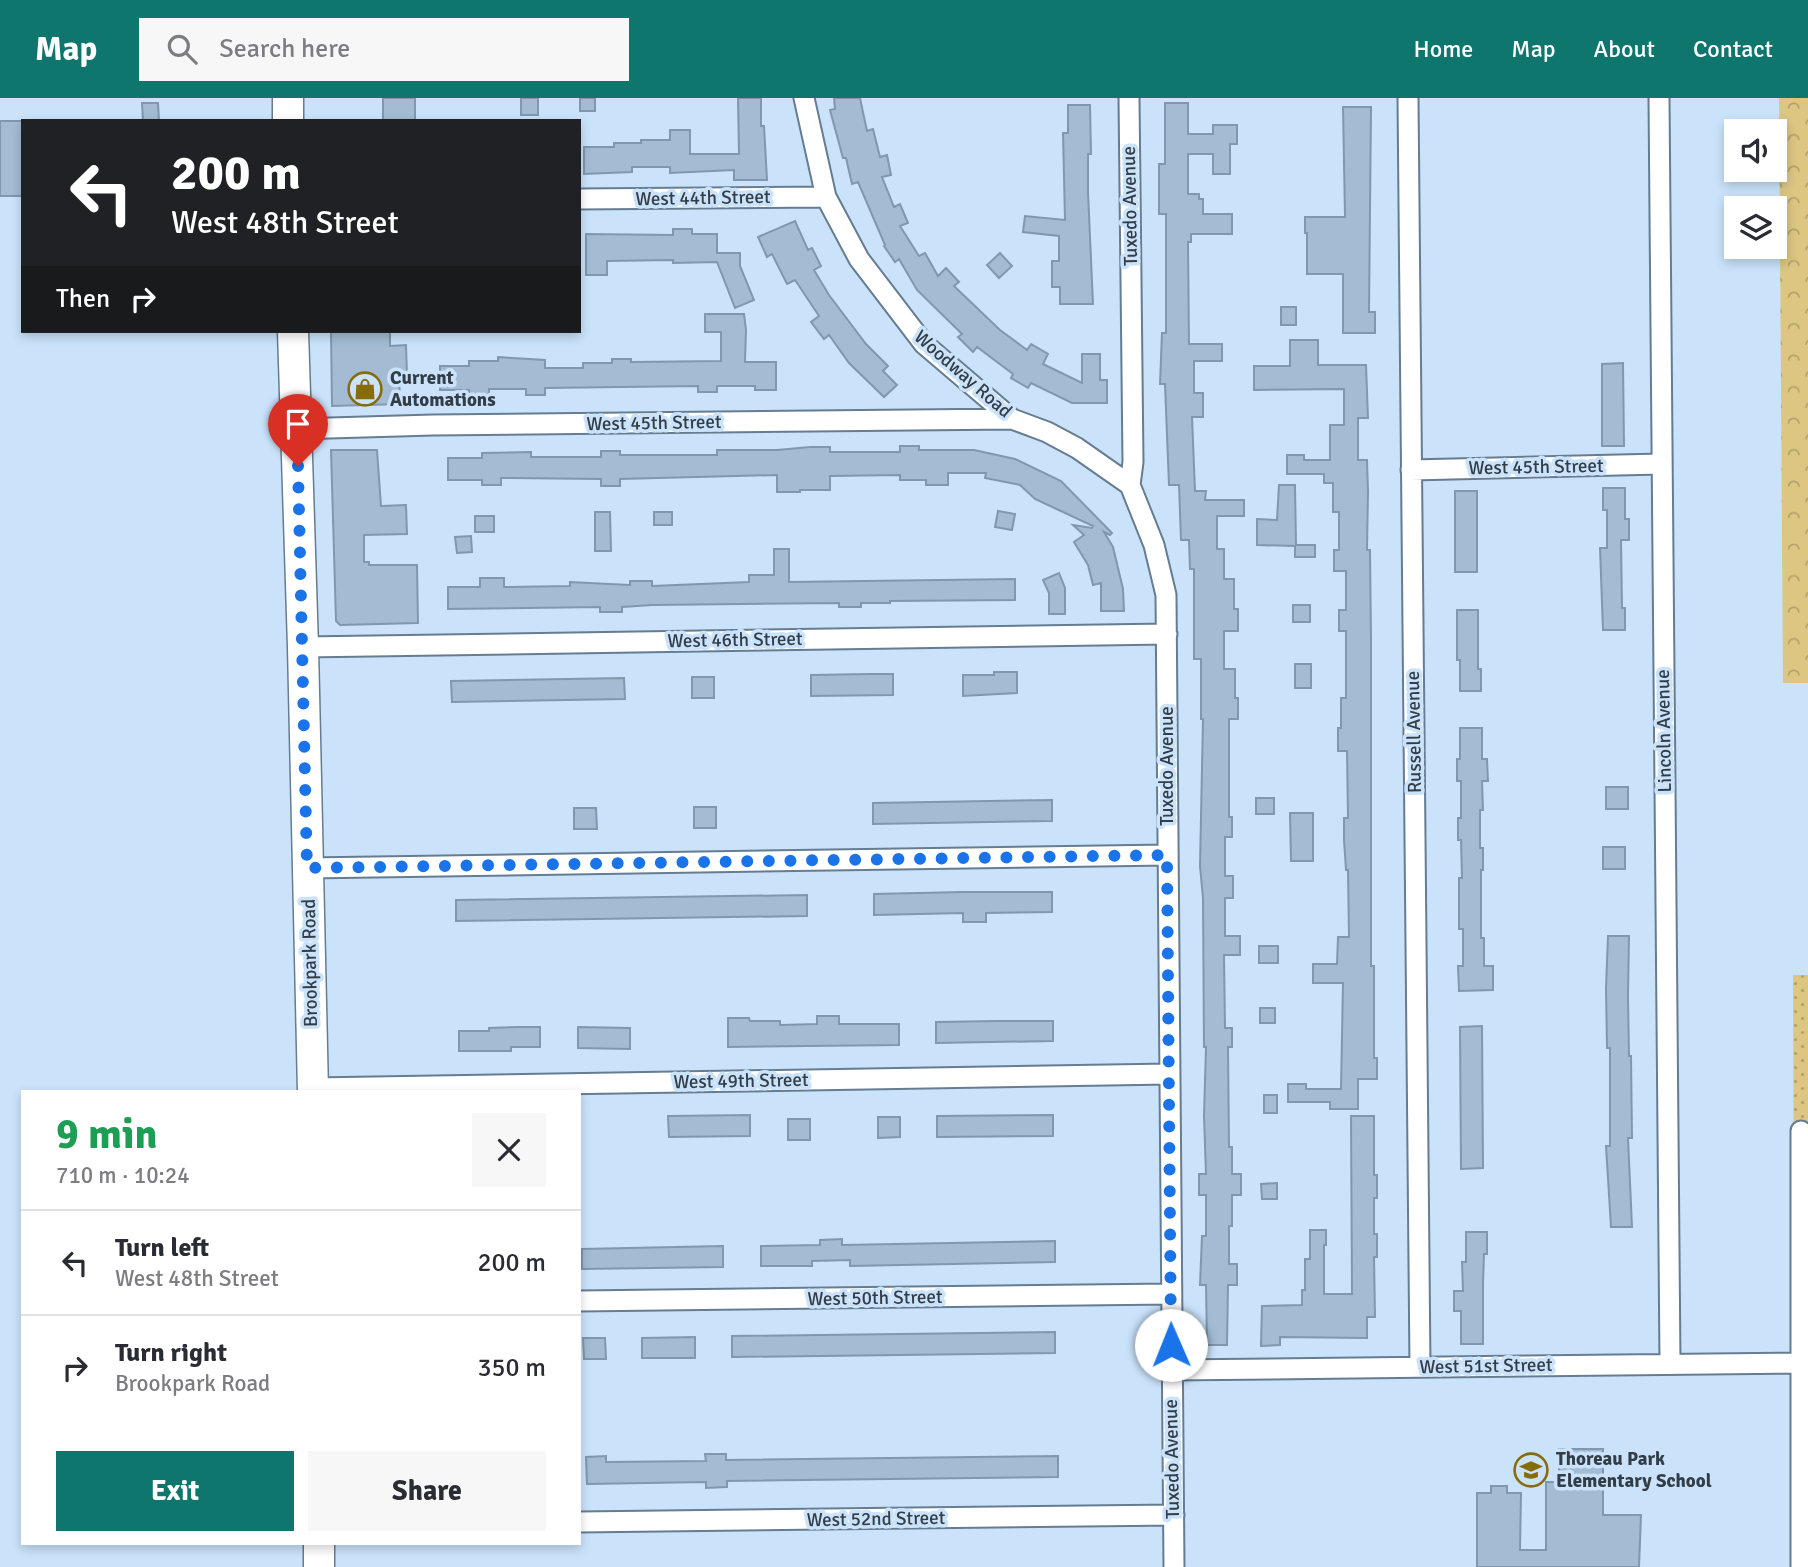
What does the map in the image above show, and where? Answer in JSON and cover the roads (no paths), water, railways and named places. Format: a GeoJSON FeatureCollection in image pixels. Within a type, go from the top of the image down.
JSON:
{"type":"FeatureCollection","features":[{"type":"Feature","properties":{"kind":"main road"},"geometry":{"type":"LineString","coordinates":[[288,98],[288,119]]}},
{"type":"Feature","properties":{"kind":"main road","name":"Brookpark Road"},"geometry":{"type":"LineString","coordinates":[[293,333],[313,1090]]}},
{"type":"Feature","properties":{"kind":"main road"},"geometry":{"type":"LineString","coordinates":[[319,1545],[319,1567]]}},
{"type":"Feature","properties":{"kind":"street","name":"Woodway Road"},"geometry":{"type":"LineString","coordinates":[[804,98],[826,197],[859,259],[916,335],[1012,419],[1047,432],[1077,448],[1130,485]]}},
{"type":"Feature","properties":{"kind":"street","name":"Tuxedo Avenue"},"geometry":{"type":"LineString","coordinates":[[1129,98],[1133,462],[1130,485],[1154,545],[1166,595],[1174,1567]]}},
{"type":"Feature","properties":{"kind":"street","name":"Russell Avenue"},"geometry":{"type":"LineString","coordinates":[[1408,98],[1420,1367]]}},
{"type":"Feature","properties":{"kind":"street","name":"Lincoln Avenue"},"geometry":{"type":"LineString","coordinates":[[1659,98],[1670,1363]]}},
{"type":"Feature","properties":{"kind":"street","name":"West 44th Street"},"geometry":{"type":"LineString","coordinates":[[581,200],[826,197]]}},
{"type":"Feature","properties":{"kind":"street","name":"West 45th Street"},"geometry":{"type":"LineString","coordinates":[[295,429],[1012,419]]}},
{"type":"Feature","properties":{"kind":"street","name":"West 45th Street"},"geometry":{"type":"LineString","coordinates":[[1411,470],[1661,464]]}},
{"type":"Feature","properties":{"kind":"street","name":"West 46th Street"},"geometry":{"type":"LineString","coordinates":[[303,647],[1167,634]]}},
{"type":"Feature","properties":{"kind":"street"},"geometry":{"type":"LineString","coordinates":[[307,868],[1167,855]]}},
{"type":"Feature","properties":{"kind":"street","name":"West 49th Street"},"geometry":{"type":"LineString","coordinates":[[313,1090],[1170,1074]]}},
{"type":"Feature","properties":{"kind":"street"},"geometry":{"type":"LineString","coordinates":[[1801,1131],[1801,1567]]}},
{"type":"Feature","properties":{"kind":"street","name":"West 50th Street"},"geometry":{"type":"LineString","coordinates":[[581,1301],[1170,1294]]}},
{"type":"Feature","properties":{"kind":"street","name":"West 51st Street"},"geometry":{"type":"LineString","coordinates":[[1171,1370],[1801,1363]]}},
{"type":"Feature","properties":{"kind":"street","name":"West 52nd Street"},"geometry":{"type":"LineString","coordinates":[[581,1522],[1174,1515]]}},
{"type":"Feature","properties":{"kind":"place","name":"Current Automations"},"geometry":{"type":"Point","coordinates":[365,389]}},
{"type":"Feature","properties":{"kind":"place","name":"Thoreau Park Elementary School"},"geometry":{"type":"Point","coordinates":[1531,1470]}}]}
